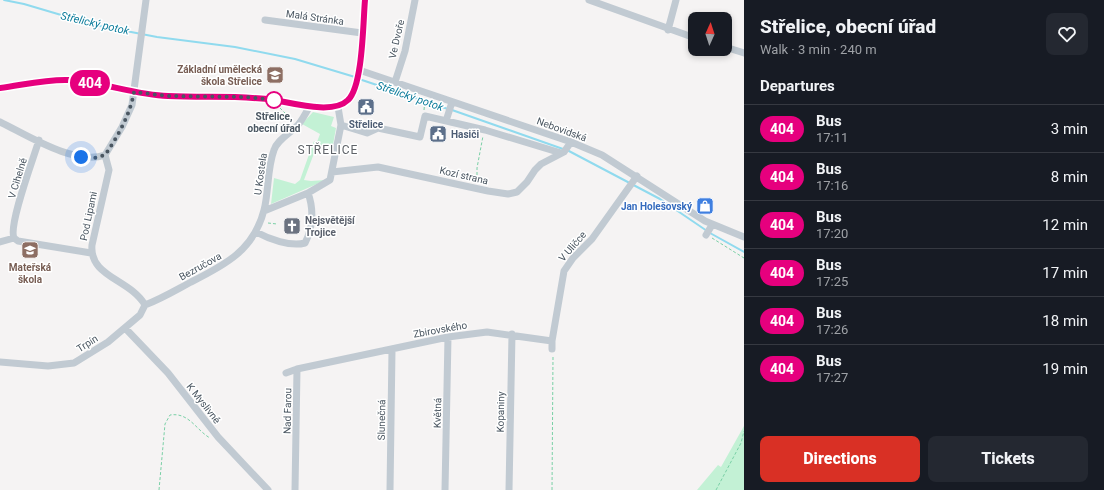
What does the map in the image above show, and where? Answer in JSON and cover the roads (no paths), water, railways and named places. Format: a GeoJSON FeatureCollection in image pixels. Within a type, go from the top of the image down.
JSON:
{"type":"FeatureCollection","features":[{"type":"Feature","properties":{"kind":"street"},"geometry":{"type":"LineString","coordinates":[[0,122],[81,157],[94,158],[105,155],[122,127],[132,105],[139,38],[146,0]]}},
{"type":"Feature","properties":{"kind":"street"},"geometry":{"type":"LineString","coordinates":[[0,88],[53,80],[69,80],[88,82],[134,92],[168,96],[245,97],[310,106],[338,106],[347,101],[354,93],[358,76],[365,0]]}},
{"type":"Feature","properties":{"kind":"street","name":"Ve Dvoře"},"geometry":{"type":"LineString","coordinates":[[395,82],[405,51],[415,0]]}},
{"type":"Feature","properties":{"kind":"street"},"geometry":{"type":"LineString","coordinates":[[589,0],[668,30],[688,36]]}},
{"type":"Feature","properties":{"kind":"street"},"geometry":{"type":"LineString","coordinates":[[668,30],[676,0]]}},
{"type":"Feature","properties":{"kind":"street","name":"Malá Stránka"},"geometry":{"type":"LineString","coordinates":[[265,20],[362,33]]}},
{"type":"Feature","properties":{"kind":"street"},"geometry":{"type":"LineString","coordinates":[[732,49],[744,53]]}},
{"type":"Feature","properties":{"kind":"street","name":"Nebovidská"},"geometry":{"type":"LineString","coordinates":[[358,76],[395,82],[452,102],[566,148]]}},
{"type":"Feature","properties":{"kind":"street"},"geometry":{"type":"LineString","coordinates":[[447,118],[452,102]]}},
{"type":"Feature","properties":{"kind":"street","name":"U Kostela"},"geometry":{"type":"LineString","coordinates":[[256,232],[264,211],[274,149],[283,138],[298,125],[310,106]]}},
{"type":"Feature","properties":{"kind":"street"},"geometry":{"type":"LineString","coordinates":[[332,172],[341,125],[338,106]]}},
{"type":"Feature","properties":{"kind":"street","name":"Nebovidská"},"geometry":{"type":"LineString","coordinates":[[341,125],[367,133],[378,128],[420,137],[425,116],[447,118],[485,130],[602,156],[637,176],[712,225],[744,237]]}},
{"type":"Feature","properties":{"kind":"street","name":"V Cihelně"},"geometry":{"type":"LineString","coordinates":[[14,238],[13,231],[18,209],[39,140]]}},
{"type":"Feature","properties":{"kind":"street","name":"Kozí strana"},"geometry":{"type":"LineString","coordinates":[[332,172],[378,167],[499,193],[517,192],[541,164],[566,148]]}},
{"type":"Feature","properties":{"kind":"street","name":"Pod Lipami"},"geometry":{"type":"LineString","coordinates":[[105,155],[108,170],[91,253],[92,258],[98,268],[135,292],[145,305]]}},
{"type":"Feature","properties":{"kind":"street","name":"U Kostela"},"geometry":{"type":"LineString","coordinates":[[264,211],[308,193],[330,180],[332,172]]}},
{"type":"Feature","properties":{"kind":"street","name":"V Uličce"},"geometry":{"type":"LineString","coordinates":[[552,349],[560,282],[565,268],[592,239],[637,176]]}},
{"type":"Feature","properties":{"kind":"street"},"geometry":{"type":"LineString","coordinates":[[256,232],[268,238],[284,242],[300,244],[305,243],[308,237],[312,212],[308,193]]}},
{"type":"Feature","properties":{"kind":"street"},"geometry":{"type":"LineString","coordinates":[[706,235],[712,225]]}},
{"type":"Feature","properties":{"kind":"street","name":"Bezručova"},"geometry":{"type":"LineString","coordinates":[[145,305],[158,300],[236,257],[256,232]]}},
{"type":"Feature","properties":{"kind":"street"},"geometry":{"type":"LineString","coordinates":[[0,242],[14,238],[18,241],[91,253]]}},
{"type":"Feature","properties":{"kind":"street","name":"Trpín"},"geometry":{"type":"LineString","coordinates":[[0,362],[48,366],[74,363],[108,342],[140,315],[145,305]]}},
{"type":"Feature","properties":{"kind":"street","name":"K Myslivně"},"geometry":{"type":"LineString","coordinates":[[125,328],[168,373],[218,437],[268,490]]}},
{"type":"Feature","properties":{"kind":"street","name":"Zbirovského"},"geometry":{"type":"LineString","coordinates":[[297,369],[392,350],[448,336],[487,332],[512,334],[552,341]]}},
{"type":"Feature","properties":{"kind":"street","name":"Kopaniny"},"geometry":{"type":"LineString","coordinates":[[509,490],[512,334]]}},
{"type":"Feature","properties":{"kind":"street","name":"Květná"},"geometry":{"type":"LineString","coordinates":[[445,490],[448,336]]}},
{"type":"Feature","properties":{"kind":"street","name":"Slunečná"},"geometry":{"type":"LineString","coordinates":[[390,490],[392,350]]}},
{"type":"Feature","properties":{"kind":"street"},"geometry":{"type":"LineString","coordinates":[[286,373],[297,369]]}},
{"type":"Feature","properties":{"kind":"street","name":"Nad Farou"},"geometry":{"type":"LineString","coordinates":[[295,490],[297,369]]}},
{"type":"Feature","properties":{"kind":"waterway","name":"Střelický potok"},"geometry":{"type":"LineString","coordinates":[[4,0],[24,4],[95,25],[157,37],[235,47],[295,59],[355,77]]}},
{"type":"Feature","properties":{"kind":"waterway","name":"Střelický potok"},"geometry":{"type":"LineString","coordinates":[[359,79],[448,109]]}},
{"type":"Feature","properties":{"kind":"waterway","name":"Střelický potok"},"geometry":{"type":"LineString","coordinates":[[452,110],[563,149]]}},
{"type":"Feature","properties":{"kind":"waterway","name":"Střelický potok"},"geometry":{"type":"LineString","coordinates":[[567,150],[660,199],[710,233],[744,252]]}},
{"type":"Feature","properties":{"kind":"place","name":"Základní umělecká škola Střelice"},"geometry":{"type":"Point","coordinates":[275,75]}},
{"type":"Feature","properties":{"kind":"place","name":"Střelice, obecní úřad"},"geometry":{"type":"Point","coordinates":[274,100]}},
{"type":"Feature","properties":{"kind":"place","name":"Střelice"},"geometry":{"type":"Point","coordinates":[366,107]}},
{"type":"Feature","properties":{"kind":"place","name":"Hasiči"},"geometry":{"type":"Point","coordinates":[438,134]}},
{"type":"Feature","properties":{"kind":"place","name":"Jan Holešovský"},"geometry":{"type":"Point","coordinates":[705,206]}},
{"type":"Feature","properties":{"kind":"place","name":"Nejsvětější Trojice"},"geometry":{"type":"Point","coordinates":[292,226]}},
{"type":"Feature","properties":{"kind":"place","name":"Mateřská škola"},"geometry":{"type":"Point","coordinates":[30,250]}},
{"type":"Feature","properties":{"kind":"district","name":"STŘELICE"},"geometry":{"type":"Point","coordinates":[328,150]}}]}
